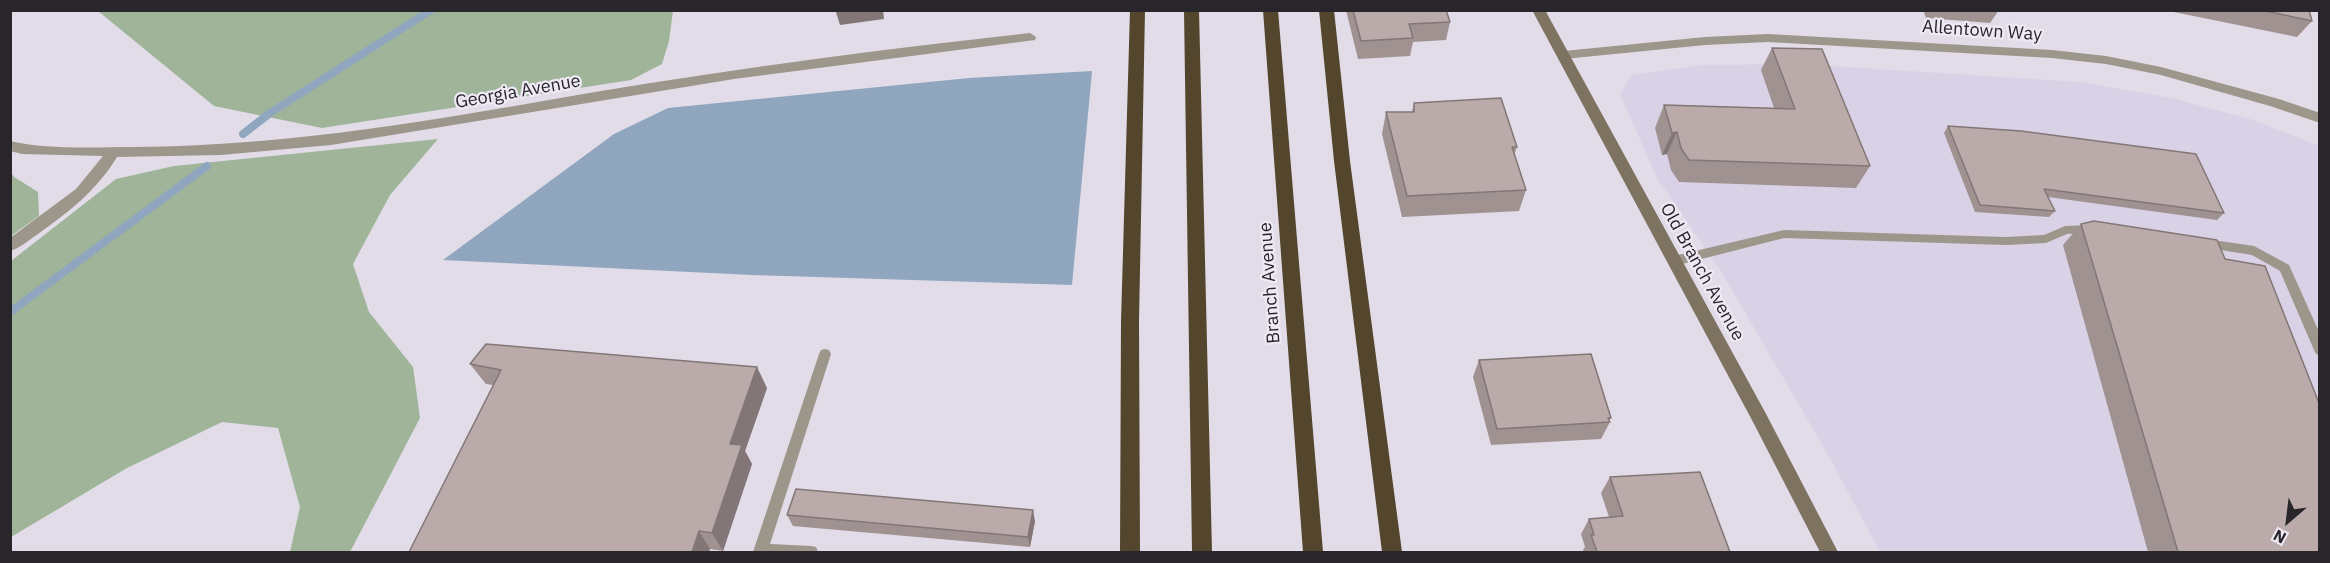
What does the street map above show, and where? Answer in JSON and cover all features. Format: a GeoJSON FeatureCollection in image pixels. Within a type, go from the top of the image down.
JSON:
{"type":"FeatureCollection","features":[{"type":"Feature","properties":{"kind":"highway"},"geometry":{"type":"LineString","coordinates":[[1130,552],[1130,321],[1138,10]]}},
{"type":"Feature","properties":{"kind":"highway"},"geometry":{"type":"LineString","coordinates":[[1191,10],[1194,67],[1202,552]]}},
{"type":"Feature","properties":{"kind":"highway","name":"Branch Avenue"},"geometry":{"type":"LineString","coordinates":[[1270,10],[1313,552]]}},
{"type":"Feature","properties":{"kind":"highway"},"geometry":{"type":"LineString","coordinates":[[1326,10],[1332,49],[1342,161],[1392,552]]}},
{"type":"Feature","properties":{"kind":"main road","name":"Old Branch Avenue"},"geometry":{"type":"LineString","coordinates":[[1538,10],[1759,417],[1829,552]]}},
{"type":"Feature","properties":{"kind":"street","name":"Georgia Avenue"},"geometry":{"type":"LineString","coordinates":[[10,146],[22,149],[113,152],[291,145],[826,60],[1030,37]]}},
{"type":"Feature","properties":{"kind":"street","name":"Allentown Way"},"geometry":{"type":"LineString","coordinates":[[1564,55],[1705,40],[1768,38],[1809,38],[2052,54],[2106,60],[2162,71],[2253,96],[2319,118]]}},
{"type":"Feature","properties":{"kind":"street"},"geometry":{"type":"LineString","coordinates":[[10,246],[92,184],[104,169],[113,152]]}},
{"type":"Feature","properties":{"kind":"lane"},"geometry":{"type":"LineString","coordinates":[[1674,261],[1784,234],[2006,241],[2046,239],[2065,230],[2104,229]]}},
{"type":"Feature","properties":{"kind":"lane"},"geometry":{"type":"LineString","coordinates":[[2196,243],[2254,251],[2285,268],[2319,350]]}},
{"type":"Feature","properties":{"kind":"lane"},"geometry":{"type":"LineString","coordinates":[[811,552],[760,551],[825,354]]}},
{"type":"Feature","properties":{"kind":"shaded area"},"geometry":{"type":"Polygon","coordinates":[[[1799,64],[2081,82],[2171,98],[2250,119],[2319,146],[2319,552],[1880,552],[1830,458],[1721,271],[1657,178],[1620,94],[1632,75],[1702,65],[1799,64]]]}},
{"type":"Feature","properties":{"kind":"green space"},"geometry":{"type":"Polygon","coordinates":[[[98,11],[673,11],[669,41],[662,64],[631,80],[322,128],[214,106],[98,11]]]}},
{"type":"Feature","properties":{"kind":"green space"},"geometry":{"type":"Polygon","coordinates":[[[438,139],[390,195],[353,264],[369,312],[413,367],[420,418],[350,552],[290,552],[300,507],[278,428],[222,422],[127,468],[11,537],[11,261],[116,179],[174,166],[438,139]]]}},
{"type":"Feature","properties":{"kind":"green space"},"geometry":{"type":"Polygon","coordinates":[[[11,172],[14,177],[38,192],[39,216],[11,236],[11,172]]]}},
{"type":"Feature","properties":{"kind":"water"},"geometry":{"type":"Polygon","coordinates":[[[1092,71],[1072,285],[752,275],[443,260],[614,134],[668,108],[969,78],[1092,71]]]}},
{"type":"Feature","properties":{"kind":"building"},"geometry":{"type":"Polygon","coordinates":[[[1353,10],[1446,10],[1450,22],[1409,24],[1413,38],[1361,41],[1353,10]]]}},
{"type":"Feature","properties":{"kind":"building"},"geometry":{"type":"Polygon","coordinates":[[[2261,10],[2309,10],[2312,21],[2261,10]]]}},
{"type":"Feature","properties":{"kind":"building"},"geometry":{"type":"Polygon","coordinates":[[[1772,48],[1822,49],[1870,166],[1689,160],[1681,148],[1677,132],[1672,133],[1664,105],[1795,109],[1772,48]]]}},
{"type":"Feature","properties":{"kind":"building"},"geometry":{"type":"Polygon","coordinates":[[[1501,98],[1517,147],[1512,147],[1526,190],[1407,196],[1386,112],[1414,112],[1414,103],[1501,98]]]}},
{"type":"Feature","properties":{"kind":"building"},"geometry":{"type":"Polygon","coordinates":[[[1948,126],[2021,131],[2196,154],[2224,213],[2044,189],[2055,211],[1980,205],[1948,126]]]}},
{"type":"Feature","properties":{"kind":"building"},"geometry":{"type":"Polygon","coordinates":[[[2094,221],[2217,240],[2225,259],[2265,266],[2319,403],[2319,552],[2178,552],[2081,224],[2094,221]]]}},
{"type":"Feature","properties":{"kind":"building"},"geometry":{"type":"Polygon","coordinates":[[[486,344],[757,367],[730,444],[742,445],[712,533],[699,531],[692,552],[409,552],[501,370],[470,364],[486,344]]]}},
{"type":"Feature","properties":{"kind":"building"},"geometry":{"type":"Polygon","coordinates":[[[1591,354],[1611,418],[1608,418],[1610,422],[1497,429],[1479,360],[1591,354]]]}},
{"type":"Feature","properties":{"kind":"building"},"geometry":{"type":"Polygon","coordinates":[[[1700,472],[1730,552],[1597,552],[1591,535],[1594,535],[1589,519],[1623,516],[1610,477],[1700,472]]]}},
{"type":"Feature","properties":{"kind":"building"},"geometry":{"type":"Polygon","coordinates":[[[796,489],[1033,510],[1028,537],[787,515],[796,489]]]}},
{"type":"Feature","properties":{"kind":"waterway"},"geometry":{"type":"LineString","coordinates":[[243,134],[270,113],[431,10]]}},
{"type":"Feature","properties":{"kind":"waterway"},"geometry":{"type":"LineString","coordinates":[[10,312],[207,166]]}}]}
